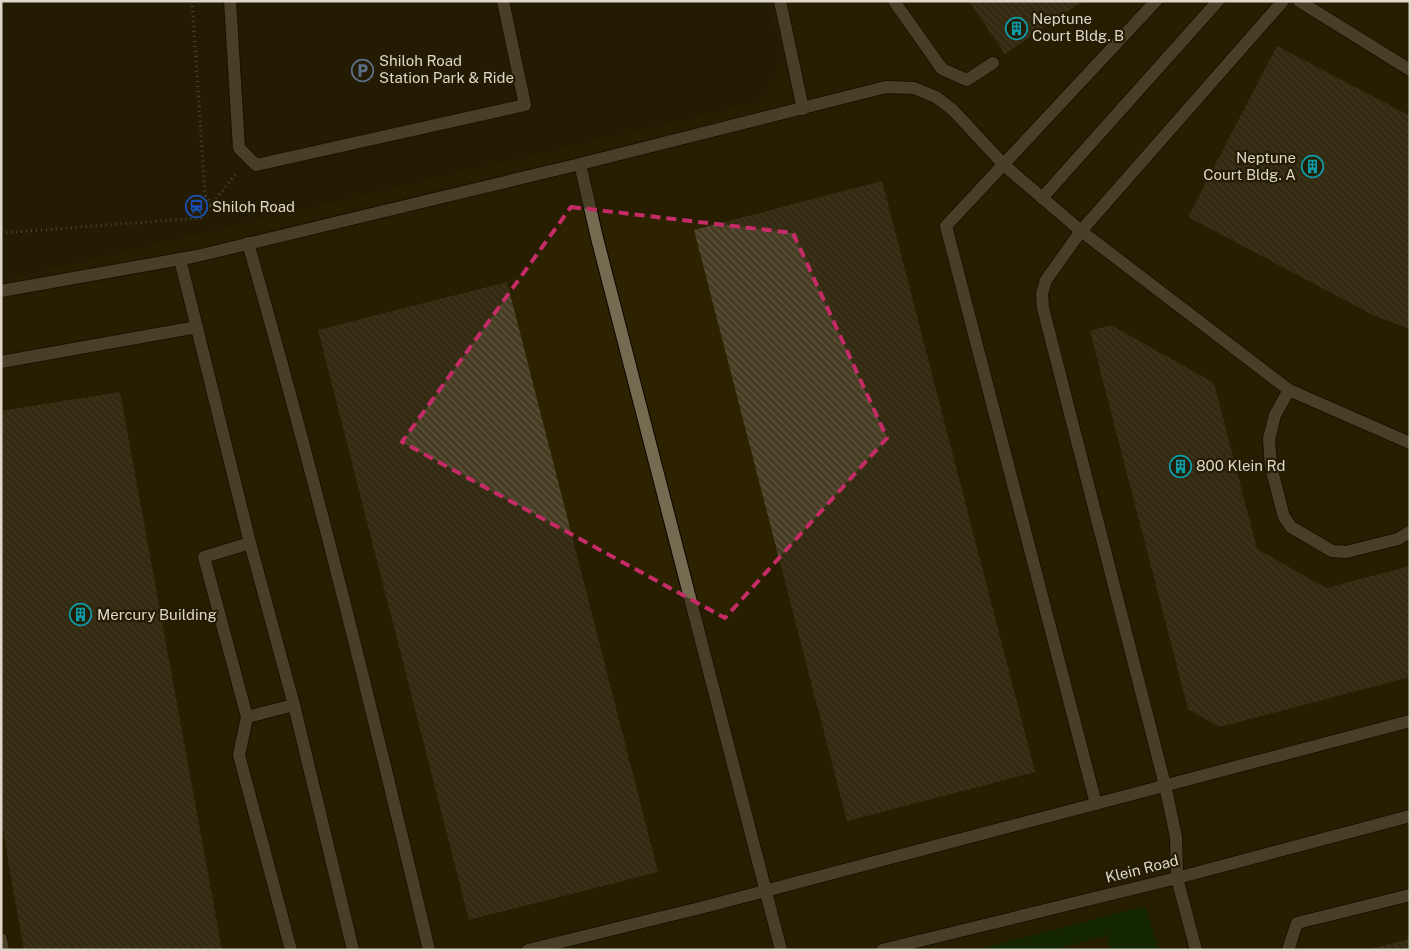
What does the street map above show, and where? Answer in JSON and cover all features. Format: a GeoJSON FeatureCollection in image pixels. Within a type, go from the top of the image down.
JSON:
{"type":"FeatureCollection","features":[{"type":"Feature","properties":{"kind":"street"},"geometry":{"type":"LineString","coordinates":[[230,1],[240,148],[256,165],[524,105],[503,1]]}},
{"type":"Feature","properties":{"kind":"street"},"geometry":{"type":"LineString","coordinates":[[780,1],[803,108]]}},
{"type":"Feature","properties":{"kind":"street"},"geometry":{"type":"LineString","coordinates":[[894,1],[942,69],[967,80],[993,64]]}},
{"type":"Feature","properties":{"kind":"street"},"geometry":{"type":"LineString","coordinates":[[1096,804],[946,226],[1156,1]]}},
{"type":"Feature","properties":{"kind":"street"},"geometry":{"type":"LineString","coordinates":[[1042,198],[1218,1]]}},
{"type":"Feature","properties":{"kind":"street"},"geometry":{"type":"LineString","coordinates":[[1196,950],[1177,878],[1176,837],[1165,785],[1043,308],[1042,294],[1046,280],[1081,231],[1284,1]]}},
{"type":"Feature","properties":{"kind":"street"},"geometry":{"type":"LineString","coordinates":[[1299,1],[1410,70]]}},
{"type":"Feature","properties":{"kind":"street"},"geometry":{"type":"LineString","coordinates":[[1,291],[180,259],[580,164],[886,87],[914,88],[936,97],[953,110],[1004,165],[1081,231],[1289,390],[1410,443]]}},
{"type":"Feature","properties":{"kind":"street"},"geometry":{"type":"LineString","coordinates":[[580,164],[597,238],[781,950]]}},
{"type":"Feature","properties":{"kind":"street"},"geometry":{"type":"LineString","coordinates":[[248,243],[287,381],[388,775],[429,950]]}},
{"type":"Feature","properties":{"kind":"street"},"geometry":{"type":"LineString","coordinates":[[180,259],[250,543],[294,705],[353,950]]}},
{"type":"Feature","properties":{"kind":"street"},"geometry":{"type":"LineString","coordinates":[[1,362],[197,327]]}},
{"type":"Feature","properties":{"kind":"street"},"geometry":{"type":"LineString","coordinates":[[1289,390],[1275,415],[1268,439],[1271,467],[1284,517],[1291,527],[1332,551],[1346,552],[1398,539],[1410,532]]}},
{"type":"Feature","properties":{"kind":"street"},"geometry":{"type":"LineString","coordinates":[[250,543],[204,557],[247,718],[238,755],[291,950]]}},
{"type":"Feature","properties":{"kind":"street"},"geometry":{"type":"LineString","coordinates":[[247,718],[294,705]]}},
{"type":"Feature","properties":{"kind":"street"},"geometry":{"type":"LineString","coordinates":[[528,950],[767,891],[1410,721]]}},
{"type":"Feature","properties":{"kind":"street","name":"Klein Road"},"geometry":{"type":"LineString","coordinates":[[882,950],[1177,878],[1410,816]]}},
{"type":"Feature","properties":{"kind":"street"},"geometry":{"type":"LineString","coordinates":[[1288,950],[1297,923],[1410,895]]}},
{"type":"Feature","properties":{"kind":"street"},"geometry":{"type":"LineString","coordinates":[[1,939],[3,950]]}},
{"type":"Feature","properties":{"kind":"path"},"geometry":{"type":"LineString","coordinates":[[192,1],[205,195],[212,205]]}},
{"type":"Feature","properties":{"kind":"path"},"geometry":{"type":"LineString","coordinates":[[1,233],[202,218],[235,174]]}},
{"type":"Feature","properties":{"kind":"highlighted area"},"geometry":{"type":"Polygon","coordinates":[[[571,207],[793,233],[887,438],[725,618],[402,442],[571,207]]]}},
{"type":"Feature","properties":{"kind":"shaded area"},"geometry":{"type":"Polygon","coordinates":[[[769,1],[1410,1],[1410,950],[1,950],[1,281],[761,102],[783,59],[769,1]]]}},
{"type":"Feature","properties":{"kind":"green space"},"geometry":{"type":"Polygon","coordinates":[[[1145,906],[1159,950],[1110,950],[1107,935],[1053,950],[975,950],[1145,906]]]}},
{"type":"Feature","properties":{"kind":"building","name":"Neptune Court Bldg. B"},"geometry":{"type":"Polygon","coordinates":[[[969,1],[1083,1],[1005,54],[969,1]]]}},
{"type":"Feature","properties":{"kind":"building","name":"Neptune Court Bldg. A"},"geometry":{"type":"Polygon","coordinates":[[[1277,46],[1410,116],[1410,329],[1375,316],[1188,217],[1277,46]]]}},
{"type":"Feature","properties":{"kind":"building"},"geometry":{"type":"Polygon","coordinates":[[[882,181],[1035,772],[847,821],[694,230],[882,181]]]}},
{"type":"Feature","properties":{"kind":"building"},"geometry":{"type":"Polygon","coordinates":[[[507,282],[658,872],[469,920],[318,330],[507,282]]]}},
{"type":"Feature","properties":{"kind":"building","name":"800 Klein Rd"},"geometry":{"type":"Polygon","coordinates":[[[1111,325],[1214,383],[1257,549],[1326,588],[1410,566],[1410,677],[1219,727],[1188,709],[1090,331],[1111,325]]]}},
{"type":"Feature","properties":{"kind":"building","name":"Mercury Building"},"geometry":{"type":"Polygon","coordinates":[[[120,392],[222,950],[24,950],[1,820],[1,411],[120,392]]]}},
{"type":"Feature","properties":{"kind":"building"},"geometry":{"type":"Polygon","coordinates":[[[1410,939],[1410,950],[1370,950],[1370,949],[1410,939]]]}},
{"type":"Feature","properties":{"kind":"place","name":"Neptune Court Bldg. B"},"geometry":{"type":"Point","coordinates":[1016,28]}},
{"type":"Feature","properties":{"kind":"place","name":"Shiloh Road Station Park & Ride"},"geometry":{"type":"Point","coordinates":[363,70]}},
{"type":"Feature","properties":{"kind":"place","name":"Neptune Court Bldg. A"},"geometry":{"type":"Point","coordinates":[1312,167]}},
{"type":"Feature","properties":{"kind":"place","name":"Shiloh Road"},"geometry":{"type":"Point","coordinates":[196,207]}},
{"type":"Feature","properties":{"kind":"place","name":"800 Klein Rd"},"geometry":{"type":"Point","coordinates":[1180,466]}},
{"type":"Feature","properties":{"kind":"place","name":"Mercury Building"},"geometry":{"type":"Point","coordinates":[81,615]}}]}
